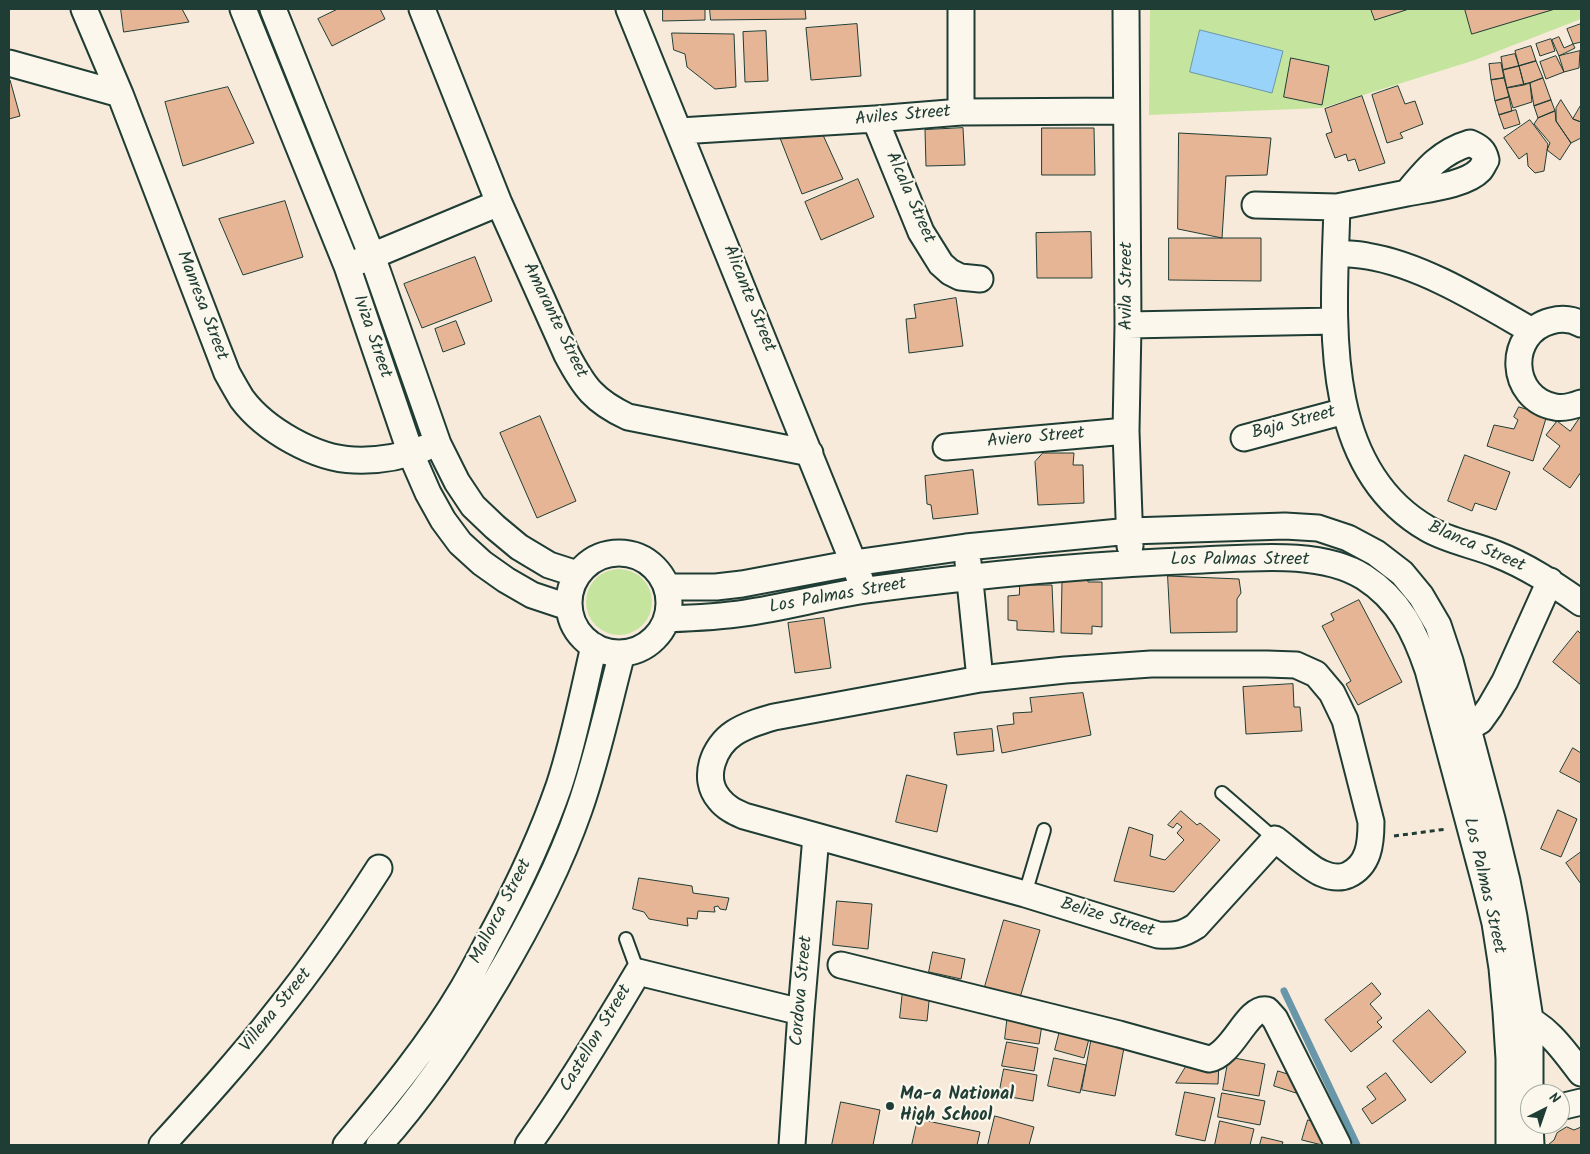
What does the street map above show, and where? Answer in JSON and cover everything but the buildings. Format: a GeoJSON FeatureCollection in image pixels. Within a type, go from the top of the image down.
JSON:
{"type":"FeatureCollection","features":[{"type":"Feature","properties":{"kind":"street","name":"Manresa Street"},"geometry":{"type":"LineString","coordinates":[[84,9],[120,94],[227,373],[243,400],[268,426],[294,442],[323,454],[352,460],[380,460],[411,454],[438,444]]}},
{"type":"Feature","properties":{"kind":"street","name":"Iviza Street"},"geometry":{"type":"LineString","coordinates":[[243,9],[347,266],[411,454],[439,513],[460,543],[482,563],[532,595],[568,607]]}},
{"type":"Feature","properties":{"kind":"street","name":"Iviza Street"},"geometry":{"type":"LineString","coordinates":[[273,9],[372,256],[438,444],[457,482],[473,506],[494,528],[519,547],[548,565],[577,574]]}},
{"type":"Feature","properties":{"kind":"street","name":"Amarante Street"},"geometry":{"type":"LineString","coordinates":[[422,9],[498,203],[567,355],[593,395],[609,408],[628,417],[810,453]]}},
{"type":"Feature","properties":{"kind":"street","name":"Alicante Street"},"geometry":{"type":"LineString","coordinates":[[629,9],[680,131],[864,591]]}},
{"type":"Feature","properties":{"kind":"street"},"geometry":{"type":"LineString","coordinates":[[961,9],[961,112]]}},
{"type":"Feature","properties":{"kind":"street","name":"Avila Street"},"geometry":{"type":"LineString","coordinates":[[1126,9],[1128,325],[1126,431],[1130,563]]}},
{"type":"Feature","properties":{"kind":"street"},"geometry":{"type":"LineString","coordinates":[[9,63],[120,94]]}},
{"type":"Feature","properties":{"kind":"street","name":"Aviles Street"},"geometry":{"type":"LineString","coordinates":[[680,131],[961,112],[1126,111]]}},
{"type":"Feature","properties":{"kind":"street","name":"Alcala Street"},"geometry":{"type":"LineString","coordinates":[[875,119],[921,232],[941,264],[950,272],[960,277],[980,279]]}},
{"type":"Feature","properties":{"kind":"street"},"geometry":{"type":"LineString","coordinates":[[1255,206],[1337,207],[1407,193]]}},
{"type":"Feature","properties":{"kind":"street"},"geometry":{"type":"LineString","coordinates":[[347,266],[498,203]]}},
{"type":"Feature","properties":{"kind":"street","name":"Blanca Street"},"geometry":{"type":"LineString","coordinates":[[1337,207],[1334,322],[1338,365],[1345,411],[1354,444],[1369,472],[1388,497],[1406,515],[1430,530],[1519,564],[1550,581],[1581,603]]}},
{"type":"Feature","properties":{"kind":"street"},"geometry":{"type":"LineString","coordinates":[[1336,253],[1367,256],[1398,264],[1432,277],[1466,293],[1532,331]]}},
{"type":"Feature","properties":{"kind":"street"},"geometry":{"type":"LineString","coordinates":[[1581,324],[1575,321],[1559,319],[1544,323],[1532,331],[1523,342],[1519,355],[1519,369],[1522,382],[1531,394],[1542,402],[1555,407],[1569,407],[1581,404]]}},
{"type":"Feature","properties":{"kind":"street"},"geometry":{"type":"LineString","coordinates":[[1128,325],[1334,322]]}},
{"type":"Feature","properties":{"kind":"street","name":"Baja Street"},"geometry":{"type":"LineString","coordinates":[[1244,438],[1345,411]]}},
{"type":"Feature","properties":{"kind":"street","name":"Aviero Street"},"geometry":{"type":"LineString","coordinates":[[946,446],[1126,431]]}},
{"type":"Feature","properties":{"kind":"street","name":"Los Palmas Street"},"geometry":{"type":"LineString","coordinates":[[667,586],[716,587],[734,585],[854,563],[966,547],[1130,531],[1285,526],[1318,528],[1348,538],[1376,553],[1402,573],[1421,596],[1438,625],[1450,661],[1456,732],[1470,826],[1495,923],[1502,968],[1518,1016],[1528,1084]]}},
{"type":"Feature","properties":{"kind":"street"},"geometry":{"type":"LineString","coordinates":[[966,547],[980,679]]}},
{"type":"Feature","properties":{"kind":"street"},"geometry":{"type":"LineString","coordinates":[[618,552],[633,554],[648,561],[660,572],[667,586],[670,602],[668,619],[654,639],[634,651],[622,653],[607,652],[594,646],[581,636],[572,623],[568,607],[570,590],[577,574],[588,562],[602,555],[618,552]]}},
{"type":"Feature","properties":{"kind":"street","name":"Los Palmas Street"},"geometry":{"type":"LineString","coordinates":[[668,619],[733,615],[864,591],[970,577],[1053,568],[1130,563],[1252,558],[1314,560],[1340,567],[1363,577],[1386,594],[1402,613],[1417,640],[1428,670],[1456,732],[1507,881],[1520,954],[1518,1016],[1509,1059],[1520,1105]]}},
{"type":"Feature","properties":{"kind":"street"},"geometry":{"type":"LineString","coordinates":[[1456,732],[1480,721],[1494,700],[1505,681],[1550,581]]}},
{"type":"Feature","properties":{"kind":"street","name":"Mallorca Street"},"geometry":{"type":"LineString","coordinates":[[346,1145],[410,1066],[437,1027],[463,988],[509,901],[543,827],[559,784],[594,646]]}},
{"type":"Feature","properties":{"kind":"street","name":"Mallorca Street"},"geometry":{"type":"LineString","coordinates":[[379,1145],[416,1100],[459,1040],[528,925],[547,887],[565,848],[589,779],[622,653]]}},
{"type":"Feature","properties":{"kind":"street","name":"Belize Street"},"geometry":{"type":"LineString","coordinates":[[1151,664],[1296,665],[1316,674],[1332,693],[1344,720],[1371,822],[1369,851],[1363,864],[1354,872],[1343,877],[1333,877],[1320,873],[1275,839],[1196,926],[1184,934],[1172,936],[1158,935],[1025,894],[744,816],[730,809],[718,799],[711,785],[710,771],[716,754],[724,741],[735,732],[753,723],[774,717],[980,679],[1065,670],[1151,664]]}},
{"type":"Feature","properties":{"kind":"street","name":"Cordova Street"},"geometry":{"type":"LineString","coordinates":[[792,1145],[816,836]]}},
{"type":"Feature","properties":{"kind":"street","name":"Villena Street"},"geometry":{"type":"LineString","coordinates":[[162,1145],[241,1056],[276,1013],[326,948],[379,868]]}},
{"type":"Feature","properties":{"kind":"street"},"geometry":{"type":"LineString","coordinates":[[841,964],[1119,1034],[1209,1059],[1215,1058],[1225,1051],[1254,1013],[1263,1009],[1268,1010],[1275,1019],[1338,1145]]}},
{"type":"Feature","properties":{"kind":"street","name":"Castellon Street"},"geometry":{"type":"LineString","coordinates":[[528,1145],[596,1045],[638,972],[801,1012]]}},
{"type":"Feature","properties":{"kind":"street"},"geometry":{"type":"LineString","coordinates":[[1518,1016],[1543,1029],[1581,1073]]}},
{"type":"Feature","properties":{"kind":"street","name":"Los Palmas Street"},"geometry":{"type":"LineString","coordinates":[[1508,1145],[1520,1123]]}},
{"type":"Feature","properties":{"kind":"lane"},"geometry":{"type":"LineString","coordinates":[[1222,793],[1275,839]]}},
{"type":"Feature","properties":{"kind":"lane"},"geometry":{"type":"LineString","coordinates":[[1025,894],[1044,830]]}},
{"type":"Feature","properties":{"kind":"lane"},"geometry":{"type":"LineString","coordinates":[[626,939],[638,972]]}},
{"type":"Feature","properties":{"kind":"path"},"geometry":{"type":"LineString","coordinates":[[1371,839],[1470,826]]}},
{"type":"Feature","properties":{"kind":"green space"},"geometry":{"type":"Polygon","coordinates":[[[1150,9],[1581,9],[1581,19],[1475,60],[1322,108],[1149,115],[1150,9]]]}},
{"type":"Feature","properties":{"kind":"green space"},"geometry":{"type":"Polygon","coordinates":[[[619,569],[631,572],[642,579],[649,590],[652,602],[649,614],[642,625],[631,632],[619,635],[607,632],[596,625],[589,614],[586,602],[589,590],[596,579],[607,572],[619,569]]]}},
{"type":"Feature","properties":{"kind":"water"},"geometry":{"type":"Polygon","coordinates":[[[1200,30],[1283,51],[1272,93],[1190,72],[1200,30]]]}},
{"type":"Feature","properties":{"kind":"waterway"},"geometry":{"type":"LineString","coordinates":[[1284,991],[1357,1145]]}},
{"type":"Feature","properties":{"kind":"place","name":"Ma-a National High School"},"geometry":{"type":"Point","coordinates":[890,1106]}}]}
